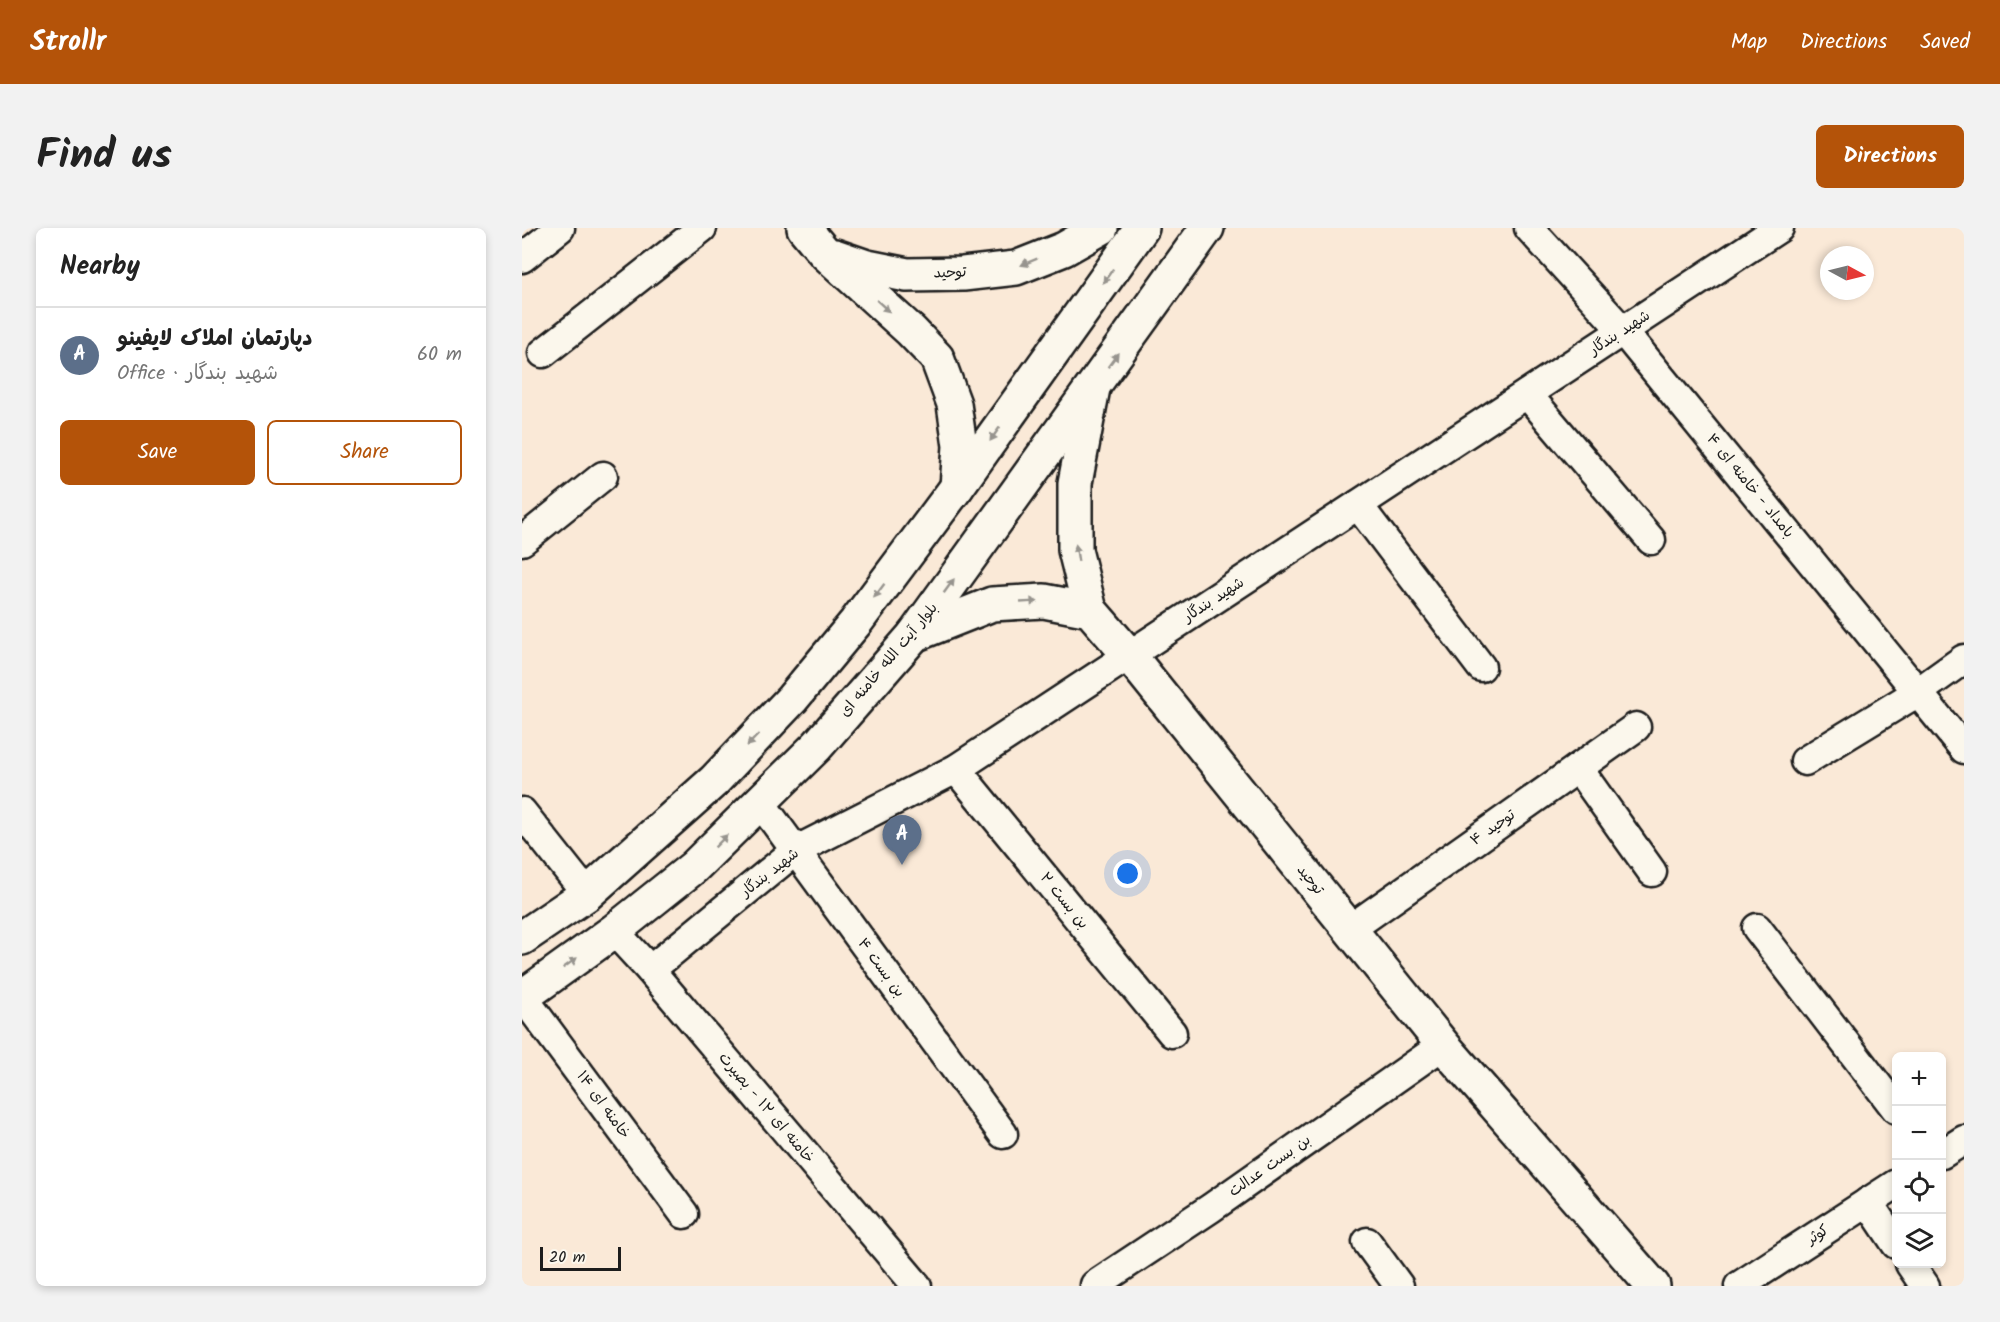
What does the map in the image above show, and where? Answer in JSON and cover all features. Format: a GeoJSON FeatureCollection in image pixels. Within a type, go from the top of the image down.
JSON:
{"type":"FeatureCollection","features":[{"type":"Feature","properties":{"kind":"main road","name":"توحید"},"geometry":{"type":"LineString","coordinates":[[814,240],[867,267],[907,275],[963,274],[1016,268],[1064,249],[1101,228]]}},
{"type":"Feature","properties":{"kind":"main road"},"geometry":{"type":"LineString","coordinates":[[522,938],[587,894],[714,781],[792,699],[856,622],[957,487],[1142,228]]}},
{"type":"Feature","properties":{"kind":"main road","name":"بلوار آیت الله خامنه ای"},"geometry":{"type":"LineString","coordinates":[[522,997],[614,931],[694,867],[817,746],[914,635],[1207,228]]}},
{"type":"Feature","properties":{"kind":"main road"},"geometry":{"type":"LineString","coordinates":[[814,240],[937,358],[954,404],[960,446],[957,487]]}},
{"type":"Feature","properties":{"kind":"main road"},"geometry":{"type":"LineString","coordinates":[[914,635],[992,604],[1044,601],[1090,610],[1075,550],[1075,483],[1093,388]]}},
{"type":"Feature","properties":{"kind":"main road","name":"توحید"},"geometry":{"type":"LineString","coordinates":[[1090,610],[1130,655],[1443,1045],[1653,1286]]}},
{"type":"Feature","properties":{"kind":"street"},"geometry":{"type":"LineString","coordinates":[[543,353],[702,228]]}},
{"type":"Feature","properties":{"kind":"street","name":"بامداد - خامنه ای ۴"},"geometry":{"type":"LineString","coordinates":[[1529,228],[1623,331],[1964,749]]}},
{"type":"Feature","properties":{"kind":"street","name":"شهید بندگار"},"geometry":{"type":"LineString","coordinates":[[650,970],[795,851],[957,769],[1779,228]]}},
{"type":"Feature","properties":{"kind":"street"},"geometry":{"type":"LineString","coordinates":[[522,258],[553,230]]}},
{"type":"Feature","properties":{"kind":"street"},"geometry":{"type":"LineString","coordinates":[[1527,394],[1651,540]]}},
{"type":"Feature","properties":{"kind":"street"},"geometry":{"type":"LineString","coordinates":[[522,541],[603,476]]}},
{"type":"Feature","properties":{"kind":"street"},"geometry":{"type":"LineString","coordinates":[[1358,505],[1481,667]]}},
{"type":"Feature","properties":{"kind":"street"},"geometry":{"type":"LineString","coordinates":[[1805,761],[1918,692],[1964,659]]}},
{"type":"Feature","properties":{"kind":"street","name":"توحید ۴"},"geometry":{"type":"LineString","coordinates":[[1350,929],[1636,727]]}},
{"type":"Feature","properties":{"kind":"street"},"geometry":{"type":"LineString","coordinates":[[1578,768],[1652,872]]}},
{"type":"Feature","properties":{"kind":"street","name":"بن بست ۲"},"geometry":{"type":"LineString","coordinates":[[957,769],[1172,1034]]}},
{"type":"Feature","properties":{"kind":"street","name":"بن بست ۴"},"geometry":{"type":"LineString","coordinates":[[760,802],[1003,1134]]}},
{"type":"Feature","properties":{"kind":"street"},"geometry":{"type":"LineString","coordinates":[[522,813],[587,894]]}},
{"type":"Feature","properties":{"kind":"street"},"geometry":{"type":"LineString","coordinates":[[1756,928],[1894,1106]]}},
{"type":"Feature","properties":{"kind":"street","name":"خامنه ای ۱۲ - بصیرت"},"geometry":{"type":"LineString","coordinates":[[614,931],[650,970],[916,1286]]}},
{"type":"Feature","properties":{"kind":"street","name":"خامنه ای ۱۴"},"geometry":{"type":"LineString","coordinates":[[522,997],[684,1214]]}},
{"type":"Feature","properties":{"kind":"street","name":"بن بست عدالت"},"geometry":{"type":"LineString","coordinates":[[1095,1285],[1211,1208],[1443,1045]]}},
{"type":"Feature","properties":{"kind":"street"},"geometry":{"type":"LineString","coordinates":[[1946,1151],[1964,1140]]}},
{"type":"Feature","properties":{"kind":"street","name":"کوثر"},"geometry":{"type":"LineString","coordinates":[[1739,1286],[1892,1187]]}},
{"type":"Feature","properties":{"kind":"street"},"geometry":{"type":"LineString","coordinates":[[1868,1202],[1892,1238]]}},
{"type":"Feature","properties":{"kind":"street"},"geometry":{"type":"LineString","coordinates":[[1367,1242],[1399,1286]]}},
{"type":"Feature","properties":{"kind":"street"},"geometry":{"type":"LineString","coordinates":[[1913,1268],[1925,1286]]}},
{"type":"Feature","properties":{"kind":"place","name":"دپارتمان املاک لایفینو"},"geometry":{"type":"Point","coordinates":[902,865]}}]}
